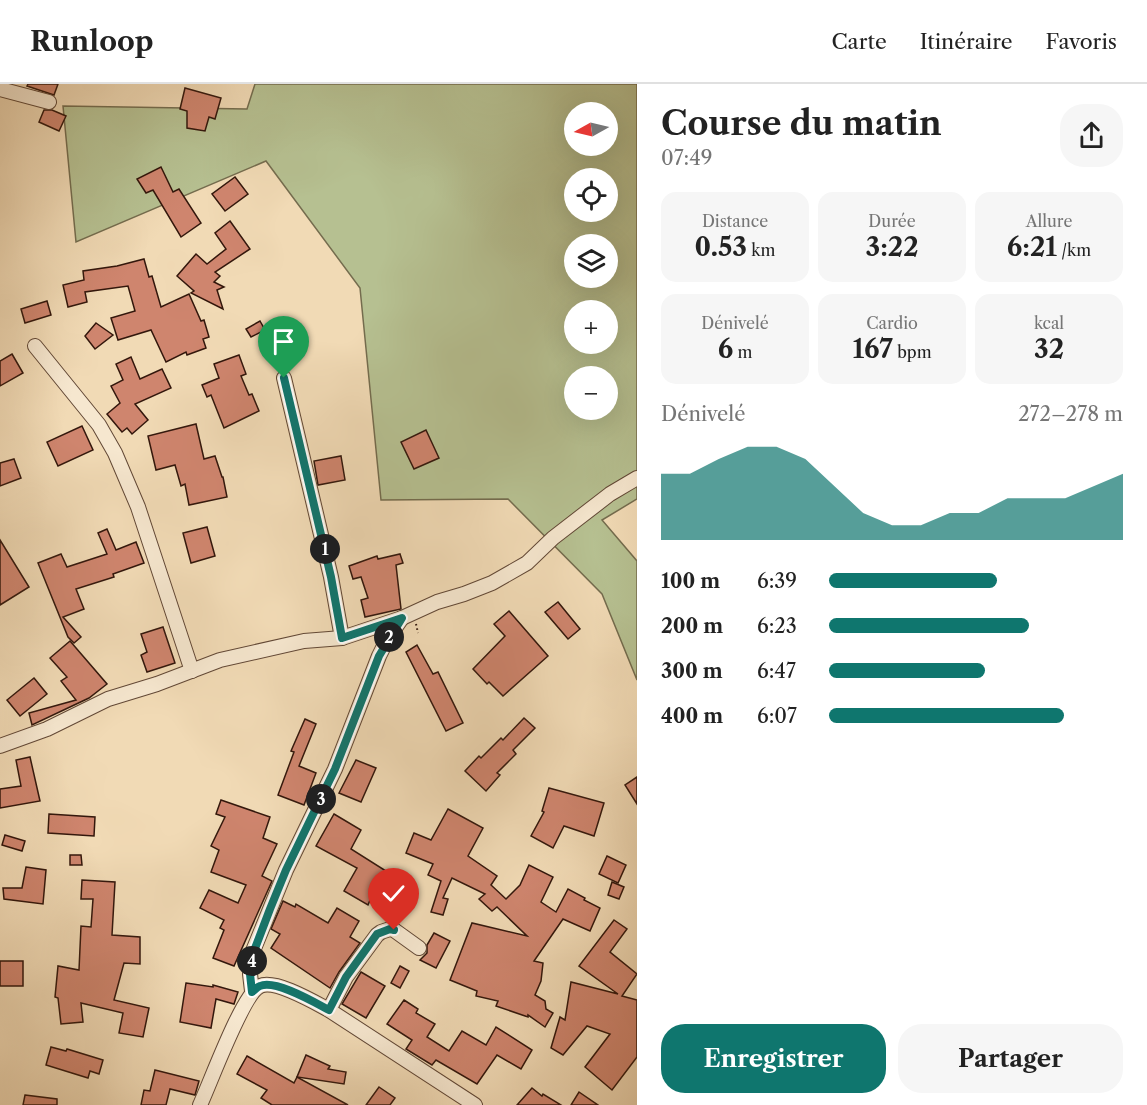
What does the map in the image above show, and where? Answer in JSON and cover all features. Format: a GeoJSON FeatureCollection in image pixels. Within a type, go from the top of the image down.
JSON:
{"type":"FeatureCollection","features":[{"type":"Feature","properties":{"kind":"street"},"geometry":{"type":"LineString","coordinates":[[0,89],[49,102]]}},
{"type":"Feature","properties":{"kind":"street"},"geometry":{"type":"LineString","coordinates":[[35,346],[99,425],[115,453],[138,507],[192,671]]}},
{"type":"Feature","properties":{"kind":"street"},"geometry":{"type":"LineString","coordinates":[[284,378],[331,577],[342,638]]}},
{"type":"Feature","properties":{"kind":"street"},"geometry":{"type":"LineString","coordinates":[[0,746],[47,729],[108,699],[220,660],[304,641],[342,638],[402,618],[437,602],[492,583],[527,563],[553,538],[610,494],[637,478]]}},
{"type":"Feature","properties":{"kind":"street"},"geometry":{"type":"LineString","coordinates":[[252,992],[250,974],[254,951],[270,909],[286,870],[335,769],[379,656],[402,618]]}},
{"type":"Feature","properties":{"kind":"street"},"geometry":{"type":"LineString","coordinates":[[329,1010],[346,977],[381,932],[394,930],[419,948]]}},
{"type":"Feature","properties":{"kind":"street"},"geometry":{"type":"LineString","coordinates":[[200,1105],[237,1019],[252,992],[261,985],[273,985],[329,1010],[475,1105]]}},
{"type":"Feature","properties":{"kind":"green space"},"geometry":{"type":"Polygon","coordinates":[[[255,84],[637,84],[637,499],[602,520],[637,561],[637,680],[602,594],[508,499],[381,500],[360,288],[266,161],[76,242],[63,106],[247,109],[255,84]]]}},
{"type":"Feature","properties":{"kind":"building"},"geometry":{"type":"Polygon","coordinates":[[[28,84],[58,84],[54,95],[27,86],[28,84]]]}},
{"type":"Feature","properties":{"kind":"building"},"geometry":{"type":"Polygon","coordinates":[[[185,88],[221,98],[215,119],[209,117],[205,131],[187,128],[187,111],[180,109],[185,88]]]}},
{"type":"Feature","properties":{"kind":"building"},"geometry":{"type":"Polygon","coordinates":[[[44,110],[52,110],[66,116],[59,131],[39,122],[44,110]]]}},
{"type":"Feature","properties":{"kind":"building"},"geometry":{"type":"Polygon","coordinates":[[[161,167],[173,192],[179,189],[201,223],[181,237],[153,190],[146,193],[137,179],[161,167]]]}},
{"type":"Feature","properties":{"kind":"building"},"geometry":{"type":"Polygon","coordinates":[[[235,177],[248,194],[225,211],[212,194],[235,177]]]}},
{"type":"Feature","properties":{"kind":"building"},"geometry":{"type":"Polygon","coordinates":[[[230,221],[250,249],[215,272],[220,276],[214,282],[224,287],[217,290],[223,309],[191,293],[194,291],[177,276],[196,254],[207,264],[226,249],[215,233],[230,221]]]}},
{"type":"Feature","properties":{"kind":"building"},"geometry":{"type":"Polygon","coordinates":[[[144,259],[149,277],[152,276],[161,307],[189,294],[201,321],[204,320],[209,337],[203,339],[206,348],[187,355],[186,352],[166,362],[151,330],[118,340],[111,318],[135,311],[128,286],[85,292],[87,302],[68,307],[63,285],[84,280],[83,271],[144,259]]]}},
{"type":"Feature","properties":{"kind":"building"},"geometry":{"type":"Polygon","coordinates":[[[47,301],[51,315],[25,323],[21,309],[47,301]]]}},
{"type":"Feature","properties":{"kind":"building"},"geometry":{"type":"Polygon","coordinates":[[[283,319],[296,339],[275,353],[262,332],[283,319]]]}},
{"type":"Feature","properties":{"kind":"building"},"geometry":{"type":"Polygon","coordinates":[[[260,321],[265,330],[251,337],[246,329],[260,321]]]}},
{"type":"Feature","properties":{"kind":"building"},"geometry":{"type":"Polygon","coordinates":[[[96,323],[113,335],[95,349],[85,336],[96,323]]]}},
{"type":"Feature","properties":{"kind":"building"},"geometry":{"type":"Polygon","coordinates":[[[12,354],[23,373],[0,386],[0,361],[12,354]]]}},
{"type":"Feature","properties":{"kind":"building"},"geometry":{"type":"Polygon","coordinates":[[[239,355],[246,374],[241,376],[259,411],[224,428],[211,395],[207,397],[202,385],[219,378],[214,364],[239,355]]]}},
{"type":"Feature","properties":{"kind":"building"},"geometry":{"type":"Polygon","coordinates":[[[131,357],[140,379],[162,369],[171,388],[135,404],[148,420],[132,434],[127,428],[122,432],[107,414],[120,403],[111,386],[123,380],[116,364],[131,357]]]}},
{"type":"Feature","properties":{"kind":"building"},"geometry":{"type":"Polygon","coordinates":[[[196,424],[204,459],[215,456],[227,497],[189,505],[185,484],[181,486],[175,465],[156,470],[148,436],[196,424]]]}},
{"type":"Feature","properties":{"kind":"building"},"geometry":{"type":"Polygon","coordinates":[[[82,426],[93,450],[58,466],[47,442],[82,426]]]}},
{"type":"Feature","properties":{"kind":"building"},"geometry":{"type":"Polygon","coordinates":[[[426,430],[439,458],[414,469],[401,442],[426,430]]]}},
{"type":"Feature","properties":{"kind":"building"},"geometry":{"type":"Polygon","coordinates":[[[341,456],[345,480],[318,485],[314,461],[341,456]]]}},
{"type":"Feature","properties":{"kind":"building"},"geometry":{"type":"Polygon","coordinates":[[[14,459],[21,478],[0,486],[0,463],[14,459]]]}},
{"type":"Feature","properties":{"kind":"building"},"geometry":{"type":"Polygon","coordinates":[[[207,527],[215,556],[191,563],[183,533],[207,527]]]}},
{"type":"Feature","properties":{"kind":"building"},"geometry":{"type":"Polygon","coordinates":[[[107,529],[116,550],[136,542],[144,563],[113,574],[114,577],[76,589],[84,609],[63,617],[81,637],[74,643],[68,637],[38,563],[61,554],[67,567],[107,554],[98,533],[107,529]]]}},
{"type":"Feature","properties":{"kind":"building"},"geometry":{"type":"Polygon","coordinates":[[[0,540],[29,587],[0,605],[0,540]]]}},
{"type":"Feature","properties":{"kind":"building"},"geometry":{"type":"Polygon","coordinates":[[[400,554],[403,563],[396,565],[401,609],[365,617],[361,600],[368,598],[361,577],[353,579],[349,566],[377,556],[378,559],[400,554]]]}},
{"type":"Feature","properties":{"kind":"building"},"geometry":{"type":"Polygon","coordinates":[[[558,602],[580,629],[568,639],[545,612],[558,602]]]}},
{"type":"Feature","properties":{"kind":"building"},"geometry":{"type":"Polygon","coordinates":[[[509,611],[548,656],[503,696],[473,669],[505,636],[494,624],[509,611]]]}},
{"type":"Feature","properties":{"kind":"building"},"geometry":{"type":"Polygon","coordinates":[[[163,627],[175,663],[147,672],[141,655],[147,652],[141,634],[163,627]]]}},
{"type":"Feature","properties":{"kind":"building"},"geometry":{"type":"Polygon","coordinates":[[[70,641],[107,684],[89,698],[32,725],[29,713],[76,700],[61,681],[67,677],[50,658],[70,641]]]}},
{"type":"Feature","properties":{"kind":"building"},"geometry":{"type":"Polygon","coordinates":[[[417,645],[433,674],[438,672],[463,723],[446,731],[406,652],[417,645]]]}},
{"type":"Feature","properties":{"kind":"building"},"geometry":{"type":"Polygon","coordinates":[[[34,678],[47,694],[20,716],[7,700],[34,678]]]}},
{"type":"Feature","properties":{"kind":"building"},"geometry":{"type":"Polygon","coordinates":[[[524,718],[535,728],[513,750],[516,754],[497,773],[500,775],[486,791],[465,771],[501,738],[503,740],[524,718]]]}},
{"type":"Feature","properties":{"kind":"building"},"geometry":{"type":"Polygon","coordinates":[[[305,719],[316,724],[299,766],[316,773],[304,805],[278,795],[294,752],[291,751],[305,719]]]}},
{"type":"Feature","properties":{"kind":"building"},"geometry":{"type":"Polygon","coordinates":[[[30,757],[40,801],[0,808],[0,789],[21,786],[16,760],[30,757]]]}},
{"type":"Feature","properties":{"kind":"building"},"geometry":{"type":"Polygon","coordinates":[[[356,760],[376,768],[361,802],[339,793],[356,760]]]}},
{"type":"Feature","properties":{"kind":"building"},"geometry":{"type":"Polygon","coordinates":[[[637,777],[637,804],[625,785],[637,777]]]}},
{"type":"Feature","properties":{"kind":"building"},"geometry":{"type":"Polygon","coordinates":[[[549,788],[604,803],[594,836],[564,826],[553,848],[531,836],[544,812],[542,811],[549,788]]]}},
{"type":"Feature","properties":{"kind":"building"},"geometry":{"type":"Polygon","coordinates":[[[221,800],[270,817],[263,838],[277,844],[262,876],[272,881],[234,966],[213,958],[224,930],[220,928],[224,920],[200,908],[209,890],[238,903],[246,885],[211,872],[219,850],[211,846],[225,817],[216,814],[221,800]]]}},
{"type":"Feature","properties":{"kind":"building"},"geometry":{"type":"Polygon","coordinates":[[[448,809],[483,828],[468,856],[497,876],[491,885],[506,899],[520,885],[529,865],[553,877],[541,902],[556,912],[568,889],[600,908],[590,931],[563,919],[534,961],[543,963],[541,981],[535,995],[545,1001],[546,1009],[553,1013],[545,1027],[528,1015],[528,1017],[496,1006],[498,1001],[476,996],[477,991],[450,980],[472,923],[527,936],[497,907],[492,911],[479,899],[485,894],[452,878],[443,898],[448,899],[443,915],[431,912],[441,881],[428,875],[433,864],[406,853],[414,833],[431,840],[448,809]]]}},
{"type":"Feature","properties":{"kind":"building"},"geometry":{"type":"Polygon","coordinates":[[[49,814],[95,817],[94,836],[48,833],[49,814]]]}},
{"type":"Feature","properties":{"kind":"building"},"geometry":{"type":"Polygon","coordinates":[[[334,814],[361,830],[351,849],[386,871],[368,905],[344,891],[357,868],[316,846],[334,814]]]}},
{"type":"Feature","properties":{"kind":"building"},"geometry":{"type":"Polygon","coordinates":[[[5,835],[25,841],[22,851],[2,845],[5,835]]]}},
{"type":"Feature","properties":{"kind":"building"},"geometry":{"type":"Polygon","coordinates":[[[70,855],[81,855],[82,865],[70,865],[70,855]]]}},
{"type":"Feature","properties":{"kind":"building"},"geometry":{"type":"Polygon","coordinates":[[[607,856],[626,865],[618,883],[599,874],[607,856]]]}},
{"type":"Feature","properties":{"kind":"building"},"geometry":{"type":"Polygon","coordinates":[[[26,867],[46,870],[43,904],[4,899],[3,888],[22,888],[26,867]]]}},
{"type":"Feature","properties":{"kind":"building"},"geometry":{"type":"Polygon","coordinates":[[[82,880],[115,882],[112,935],[140,937],[140,964],[124,963],[114,1000],[149,1008],[143,1037],[119,1033],[123,1013],[81,1003],[83,1022],[61,1024],[58,998],[55,997],[58,966],[79,970],[81,926],[91,927],[93,899],[81,899],[82,880]]]}},
{"type":"Feature","properties":{"kind":"building"},"geometry":{"type":"Polygon","coordinates":[[[612,882],[624,887],[619,899],[608,895],[612,882]]]}},
{"type":"Feature","properties":{"kind":"building"},"geometry":{"type":"Polygon","coordinates":[[[283,901],[295,907],[296,904],[328,923],[337,908],[359,921],[350,937],[360,943],[330,988],[271,948],[280,934],[271,929],[283,901]]]}},
{"type":"Feature","properties":{"kind":"building"},"geometry":{"type":"Polygon","coordinates":[[[614,920],[627,929],[610,952],[637,974],[622,996],[637,1000],[637,1057],[612,1090],[585,1067],[610,1034],[587,1026],[563,1055],[551,1048],[560,1017],[565,1020],[571,982],[618,994],[579,966],[614,920]]]}},
{"type":"Feature","properties":{"kind":"building"},"geometry":{"type":"Polygon","coordinates":[[[434,933],[450,941],[436,968],[420,960],[427,953],[427,945],[434,933]]]}},
{"type":"Feature","properties":{"kind":"building"},"geometry":{"type":"Polygon","coordinates":[[[0,961],[23,961],[23,986],[0,986],[0,961]]]}},
{"type":"Feature","properties":{"kind":"building"},"geometry":{"type":"Polygon","coordinates":[[[400,966],[409,971],[400,988],[391,983],[400,966]]]}},
{"type":"Feature","properties":{"kind":"building"},"geometry":{"type":"Polygon","coordinates":[[[361,972],[385,986],[366,1018],[342,1004],[361,972]]]}},
{"type":"Feature","properties":{"kind":"building"},"geometry":{"type":"Polygon","coordinates":[[[186,983],[213,987],[213,985],[238,992],[234,1004],[216,999],[211,1028],[180,1022],[186,983]]]}},
{"type":"Feature","properties":{"kind":"building"},"geometry":{"type":"Polygon","coordinates":[[[404,1000],[418,1009],[416,1013],[435,1024],[427,1037],[449,1051],[462,1031],[486,1045],[496,1027],[532,1050],[521,1069],[497,1055],[477,1084],[436,1060],[432,1065],[406,1049],[412,1040],[387,1024],[404,1000]]]}},
{"type":"Feature","properties":{"kind":"building"},"geometry":{"type":"Polygon","coordinates":[[[51,1047],[66,1051],[67,1049],[103,1060],[99,1074],[90,1071],[88,1078],[46,1065],[51,1047]]]}},
{"type":"Feature","properties":{"kind":"building"},"geometry":{"type":"Polygon","coordinates":[[[306,1055],[330,1066],[328,1069],[346,1072],[344,1084],[297,1077],[306,1055]]]}},
{"type":"Feature","properties":{"kind":"building"},"geometry":{"type":"Polygon","coordinates":[[[247,1056],[294,1083],[297,1077],[348,1105],[272,1105],[261,1098],[267,1090],[237,1074],[247,1056]]]}},
{"type":"Feature","properties":{"kind":"building"},"geometry":{"type":"Polygon","coordinates":[[[155,1070],[199,1081],[195,1095],[170,1089],[166,1105],[141,1105],[144,1090],[150,1091],[155,1070]]]}},
{"type":"Feature","properties":{"kind":"building"},"geometry":{"type":"Polygon","coordinates":[[[379,1087],[395,1098],[390,1105],[366,1105],[379,1087]]]}},
{"type":"Feature","properties":{"kind":"building"},"geometry":{"type":"Polygon","coordinates":[[[532,1088],[542,1096],[543,1094],[561,1105],[517,1105],[532,1088]]]}},
{"type":"Feature","properties":{"kind":"building"},"geometry":{"type":"Polygon","coordinates":[[[579,1092],[598,1105],[571,1105],[579,1092]]]}},
{"type":"Feature","properties":{"kind":"building"},"geometry":{"type":"Polygon","coordinates":[[[25,1095],[57,1099],[57,1105],[23,1105],[25,1095]]]}},
{"type":"Feature","properties":{"kind":"route"},"geometry":{"type":"LineString","coordinates":[[284,378],[331,577],[342,638],[402,618],[379,656],[335,769],[286,870],[270,909],[254,951],[250,974],[252,992],[261,985],[273,985],[329,1010],[346,977],[377,934],[390,929],[394,930]]}}]}
